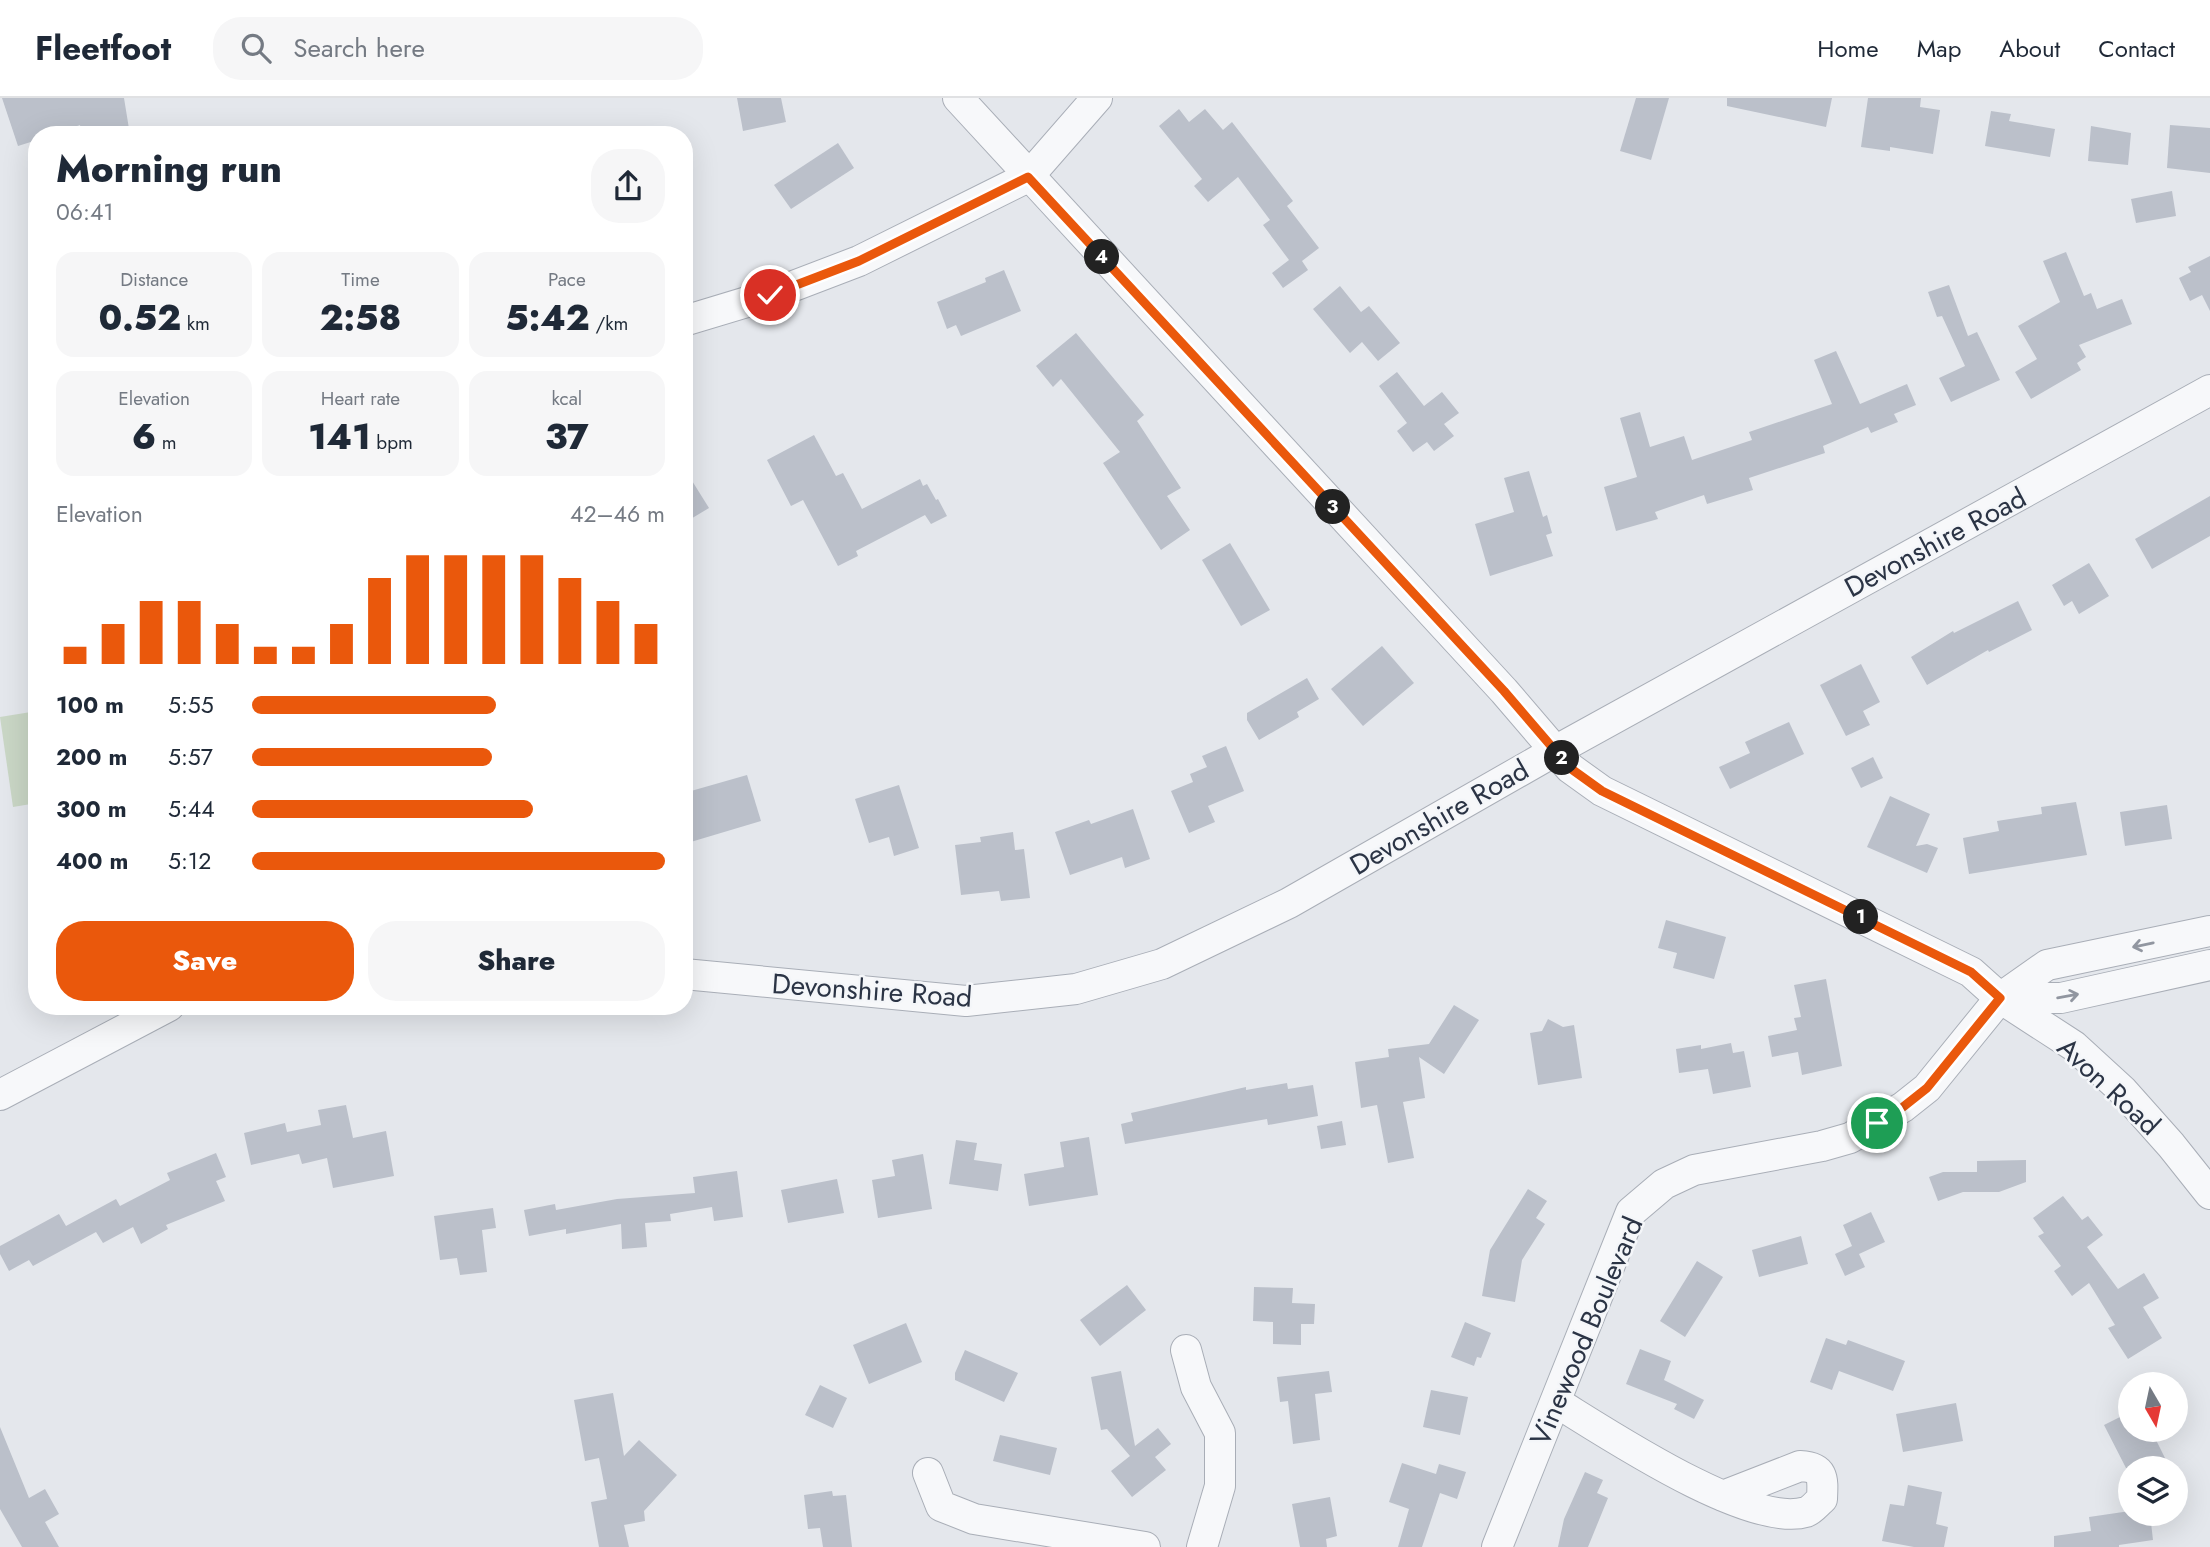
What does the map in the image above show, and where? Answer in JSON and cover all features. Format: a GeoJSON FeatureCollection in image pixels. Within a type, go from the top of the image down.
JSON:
{"type":"FeatureCollection","features":[{"type":"Feature","properties":{"kind":"street","name":"Avon Road"},"geometry":{"type":"LineString","coordinates":[[958,98],[1495,681],[1570,768],[1602,791],[1971,972],[2000,998],[2074,1046],[2122,1090],[2171,1145],[2210,1195]]}},
{"type":"Feature","properties":{"kind":"street"},"geometry":{"type":"LineString","coordinates":[[693,318],[770,295],[859,261],[1028,177],[1097,98]]}},
{"type":"Feature","properties":{"kind":"street","name":"Devonshire Road"},"geometry":{"type":"LineString","coordinates":[[693,975],[966,1001],[1076,989],[1162,964],[1289,903],[1555,751],[2210,390]]}},
{"type":"Feature","properties":{"kind":"street","name":"Vinewood Boulevard"},"geometry":{"type":"LineString","coordinates":[[1497,1547],[1631,1212],[1664,1184],[1694,1170],[1822,1146],[1850,1138],[1877,1123],[1927,1088],[2000,998],[2048,965],[2210,931]]}},
{"type":"Feature","properties":{"kind":"street"},"geometry":{"type":"LineString","coordinates":[[2000,998],[2061,998],[2210,965]]}},
{"type":"Feature","properties":{"kind":"street"},"geometry":{"type":"LineString","coordinates":[[0,1095],[152,1015]]}},
{"type":"Feature","properties":{"kind":"street"},"geometry":{"type":"LineString","coordinates":[[1185,1350],[1196,1387],[1220,1433],[1220,1486],[1202,1547]]}},
{"type":"Feature","properties":{"kind":"street"},"geometry":{"type":"LineString","coordinates":[[1556,1402],[1676,1474],[1723,1496]]}},
{"type":"Feature","properties":{"kind":"street"},"geometry":{"type":"LineString","coordinates":[[928,1473],[941,1506],[974,1519],[1145,1547]]}},
{"type":"Feature","properties":{"kind":"green space"},"geometry":{"type":"Polygon","coordinates":[[[28,712],[28,804],[13,807],[0,717],[28,712]]]}},
{"type":"Feature","properties":{"kind":"building"},"geometry":{"type":"Polygon","coordinates":[[[2,98],[124,98],[129,126],[28,126],[28,143],[18,146],[2,98]]]}},
{"type":"Feature","properties":{"kind":"building"},"geometry":{"type":"Polygon","coordinates":[[[737,98],[781,98],[786,122],[743,131],[737,98]]]}},
{"type":"Feature","properties":{"kind":"building"},"geometry":{"type":"Polygon","coordinates":[[[1636,98],[1669,98],[1651,160],[1620,151],[1636,98]]]}},
{"type":"Feature","properties":{"kind":"building"},"geometry":{"type":"Polygon","coordinates":[[[1727,98],[1832,98],[1826,127],[1727,106],[1727,98]]]}},
{"type":"Feature","properties":{"kind":"building"},"geometry":{"type":"Polygon","coordinates":[[[1868,98],[1921,98],[1920,107],[1940,110],[1933,154],[1890,147],[1890,151],[1861,147],[1868,98]]]}},
{"type":"Feature","properties":{"kind":"building"},"geometry":{"type":"Polygon","coordinates":[[[1179,109],[1189,122],[1205,109],[1223,130],[1232,122],[1293,201],[1287,206],[1319,248],[1302,261],[1308,270],[1283,288],[1272,273],[1289,260],[1263,225],[1270,220],[1238,177],[1208,202],[1194,186],[1202,179],[1159,126],[1179,109]]]}},
{"type":"Feature","properties":{"kind":"building"},"geometry":{"type":"Polygon","coordinates":[[[1991,111],[2011,114],[2009,121],[2055,129],[2050,157],[1985,146],[1991,111]]]}},
{"type":"Feature","properties":{"kind":"building"},"geometry":{"type":"Polygon","coordinates":[[[2170,125],[2210,128],[2210,173],[2167,168],[2170,125]]]}},
{"type":"Feature","properties":{"kind":"building"},"geometry":{"type":"Polygon","coordinates":[[[2091,126],[2131,133],[2128,165],[2088,161],[2091,126]]]}},
{"type":"Feature","properties":{"kind":"building"},"geometry":{"type":"Polygon","coordinates":[[[838,143],[854,168],[791,209],[774,185],[838,143]]]}},
{"type":"Feature","properties":{"kind":"building"},"geometry":{"type":"Polygon","coordinates":[[[2172,191],[2176,216],[2136,223],[2131,199],[2172,191]]]}},
{"type":"Feature","properties":{"kind":"building"},"geometry":{"type":"Polygon","coordinates":[[[2066,252],[2084,296],[2091,293],[2097,309],[2122,299],[2132,324],[2079,345],[2086,357],[2077,363],[2081,370],[2031,399],[2015,372],[2037,359],[2018,326],[2060,302],[2043,261],[2066,252]]]}},
{"type":"Feature","properties":{"kind":"building"},"geometry":{"type":"Polygon","coordinates":[[[2210,256],[2210,311],[2202,295],[2190,301],[2179,278],[2191,272],[2188,267],[2210,256]]]}},
{"type":"Feature","properties":{"kind":"building"},"geometry":{"type":"Polygon","coordinates":[[[1004,270],[1021,311],[961,336],[956,325],[947,329],[937,302],[986,282],[985,278],[1004,270]]]}},
{"type":"Feature","properties":{"kind":"building"},"geometry":{"type":"Polygon","coordinates":[[[1949,285],[1968,336],[1977,332],[2000,380],[1951,402],[1939,378],[1965,366],[1942,316],[1937,317],[1928,292],[1949,285]]]}},
{"type":"Feature","properties":{"kind":"building"},"geometry":{"type":"Polygon","coordinates":[[[1340,286],[1361,312],[1369,306],[1400,343],[1378,361],[1362,342],[1350,353],[1313,309],[1340,286]]]}},
{"type":"Feature","properties":{"kind":"building"},"geometry":{"type":"Polygon","coordinates":[[[1076,333],[1144,415],[1137,421],[1181,488],[1167,496],[1190,530],[1161,550],[1103,463],[1120,452],[1061,379],[1053,387],[1036,366],[1076,333]]]}},
{"type":"Feature","properties":{"kind":"building"},"geometry":{"type":"Polygon","coordinates":[[[1836,351],[1860,404],[1907,384],[1916,405],[1894,414],[1898,422],[1871,433],[1868,427],[1823,446],[1825,453],[1749,478],[1753,490],[1707,504],[1704,495],[1655,512],[1658,519],[1616,531],[1604,487],[1637,477],[1620,418],[1640,412],[1650,447],[1684,436],[1692,460],[1752,440],[1749,432],[1832,404],[1814,360],[1836,351]]]}},
{"type":"Feature","properties":{"kind":"building"},"geometry":{"type":"Polygon","coordinates":[[[1397,372],[1424,406],[1442,392],[1459,413],[1444,424],[1454,436],[1434,451],[1427,442],[1413,452],[1397,431],[1407,423],[1379,386],[1397,372]]]}},
{"type":"Feature","properties":{"kind":"building"},"geometry":{"type":"Polygon","coordinates":[[[814,435],[836,476],[843,473],[862,509],[920,479],[923,486],[927,484],[936,500],[938,499],[947,516],[931,524],[925,515],[856,551],[858,556],[838,566],[803,500],[791,506],[767,460],[814,435]]]}},
{"type":"Feature","properties":{"kind":"building"},"geometry":{"type":"Polygon","coordinates":[[[1529,471],[1543,517],[1547,515],[1552,533],[1546,535],[1553,556],[1490,576],[1475,524],[1514,512],[1504,478],[1529,471]]]}},
{"type":"Feature","properties":{"kind":"building"},"geometry":{"type":"Polygon","coordinates":[[[693,482],[709,508],[693,518],[693,482]]]}},
{"type":"Feature","properties":{"kind":"building"},"geometry":{"type":"Polygon","coordinates":[[[2210,496],[2210,536],[2152,569],[2135,539],[2210,496]]]}},
{"type":"Feature","properties":{"kind":"building"},"geometry":{"type":"Polygon","coordinates":[[[1230,543],[1270,610],[1241,626],[1202,560],[1230,543]]]}},
{"type":"Feature","properties":{"kind":"building"},"geometry":{"type":"Polygon","coordinates":[[[2089,563],[2109,596],[2079,614],[2072,601],[2064,606],[2052,585],[2089,563]]]}},
{"type":"Feature","properties":{"kind":"building"},"geometry":{"type":"Polygon","coordinates":[[[2018,601],[2032,630],[1989,652],[1988,650],[1927,685],[1911,657],[1953,631],[1954,633],[2018,601]]]}},
{"type":"Feature","properties":{"kind":"building"},"geometry":{"type":"Polygon","coordinates":[[[1382,646],[1414,683],[1363,726],[1331,689],[1382,646]]]}},
{"type":"Feature","properties":{"kind":"building"},"geometry":{"type":"Polygon","coordinates":[[[1861,664],[1880,702],[1863,711],[1870,725],[1846,736],[1820,685],[1861,664]]]}},
{"type":"Feature","properties":{"kind":"building"},"geometry":{"type":"Polygon","coordinates":[[[1307,678],[1319,699],[1297,712],[1299,717],[1259,740],[1247,720],[1247,713],[1307,678]]]}},
{"type":"Feature","properties":{"kind":"building"},"geometry":{"type":"Polygon","coordinates":[[[1789,722],[1804,754],[1730,789],[1719,767],[1750,753],[1745,742],[1789,722]]]}},
{"type":"Feature","properties":{"kind":"building"},"geometry":{"type":"Polygon","coordinates":[[[1226,746],[1244,791],[1208,806],[1215,822],[1189,833],[1171,791],[1193,782],[1190,774],[1207,767],[1202,756],[1226,746]]]}},
{"type":"Feature","properties":{"kind":"building"},"geometry":{"type":"Polygon","coordinates":[[[1873,757],[1883,778],[1861,788],[1851,768],[1873,757]]]}},
{"type":"Feature","properties":{"kind":"building"},"geometry":{"type":"Polygon","coordinates":[[[747,775],[761,821],[693,841],[693,790],[747,775]]]}},
{"type":"Feature","properties":{"kind":"building"},"geometry":{"type":"Polygon","coordinates":[[[899,785],[919,848],[894,856],[889,837],[869,843],[855,799],[899,785]]]}},
{"type":"Feature","properties":{"kind":"building"},"geometry":{"type":"Polygon","coordinates":[[[1890,796],[1930,814],[1916,846],[1927,844],[1938,848],[1927,873],[1867,847],[1890,796]]]}},
{"type":"Feature","properties":{"kind":"building"},"geometry":{"type":"Polygon","coordinates":[[[2076,802],[2087,855],[1969,874],[1963,838],[1999,831],[1997,821],[2042,814],[2041,807],[2076,802]]]}},
{"type":"Feature","properties":{"kind":"building"},"geometry":{"type":"Polygon","coordinates":[[[2167,805],[2172,839],[2125,846],[2120,812],[2167,805]]]}},
{"type":"Feature","properties":{"kind":"building"},"geometry":{"type":"Polygon","coordinates":[[[1133,809],[1150,859],[1125,868],[1122,857],[1070,875],[1055,832],[1089,820],[1091,824],[1133,809]]]}},
{"type":"Feature","properties":{"kind":"building"},"geometry":{"type":"Polygon","coordinates":[[[1013,832],[1015,850],[1024,849],[1030,898],[1001,901],[999,891],[961,895],[955,845],[981,842],[980,837],[1013,832]]]}},
{"type":"Feature","properties":{"kind":"building"},"geometry":{"type":"Polygon","coordinates":[[[1666,920],[1726,937],[1714,979],[1673,968],[1677,953],[1658,948],[1666,920]]]}},
{"type":"Feature","properties":{"kind":"building"},"geometry":{"type":"Polygon","coordinates":[[[1826,979],[1842,1066],[1802,1075],[1798,1052],[1772,1057],[1768,1036],[1797,1030],[1794,1018],[1801,1017],[1794,985],[1826,979]]]}},
{"type":"Feature","properties":{"kind":"building"},"geometry":{"type":"Polygon","coordinates":[[[1454,1005],[1479,1020],[1444,1074],[1419,1057],[1425,1098],[1403,1102],[1414,1158],[1388,1163],[1377,1105],[1361,1108],[1355,1062],[1389,1057],[1388,1049],[1429,1044],[1454,1005]]]}},
{"type":"Feature","properties":{"kind":"building"},"geometry":{"type":"Polygon","coordinates":[[[1548,1019],[1563,1027],[1574,1025],[1582,1078],[1538,1085],[1530,1033],[1542,1031],[1548,1019]]]}},
{"type":"Feature","properties":{"kind":"building"},"geometry":{"type":"Polygon","coordinates":[[[1731,1043],[1733,1053],[1744,1051],[1751,1087],[1713,1094],[1708,1069],[1679,1073],[1676,1049],[1701,1045],[1701,1049],[1731,1043]]]}},
{"type":"Feature","properties":{"kind":"building"},"geometry":{"type":"Polygon","coordinates":[[[1287,1083],[1288,1089],[1313,1085],[1318,1116],[1268,1125],[1267,1119],[1125,1144],[1121,1124],[1133,1121],[1131,1113],[1246,1087],[1246,1090],[1287,1083]]]}},
{"type":"Feature","properties":{"kind":"building"},"geometry":{"type":"Polygon","coordinates":[[[346,1105],[353,1138],[386,1131],[394,1176],[333,1188],[327,1158],[302,1164],[299,1154],[251,1165],[244,1133],[285,1123],[287,1132],[321,1125],[318,1110],[346,1105]]]}},
{"type":"Feature","properties":{"kind":"building"},"geometry":{"type":"Polygon","coordinates":[[[1342,1121],[1346,1145],[1321,1149],[1317,1126],[1342,1121]]]}},
{"type":"Feature","properties":{"kind":"building"},"geometry":{"type":"Polygon","coordinates":[[[1089,1137],[1098,1195],[1029,1206],[1024,1174],[1064,1167],[1060,1142],[1089,1137]]]}},
{"type":"Feature","properties":{"kind":"building"},"geometry":{"type":"Polygon","coordinates":[[[956,1140],[977,1143],[974,1160],[1002,1164],[998,1191],[949,1184],[956,1140]]]}},
{"type":"Feature","properties":{"kind":"building"},"geometry":{"type":"Polygon","coordinates":[[[216,1153],[226,1177],[216,1181],[225,1201],[166,1225],[168,1229],[141,1244],[133,1227],[103,1243],[96,1232],[33,1266],[29,1260],[9,1271],[0,1254],[0,1246],[59,1214],[66,1226],[116,1199],[120,1206],[170,1180],[167,1173],[216,1153]]]}},
{"type":"Feature","properties":{"kind":"building"},"geometry":{"type":"Polygon","coordinates":[[[923,1154],[932,1209],[878,1218],[872,1180],[895,1176],[892,1160],[923,1154]]]}},
{"type":"Feature","properties":{"kind":"building"},"geometry":{"type":"Polygon","coordinates":[[[2026,1160],[2026,1182],[1999,1192],[1963,1192],[1938,1201],[1929,1177],[1943,1172],[1977,1172],[1977,1161],[2026,1160]]]}},
{"type":"Feature","properties":{"kind":"building"},"geometry":{"type":"Polygon","coordinates":[[[737,1171],[743,1217],[714,1221],[712,1207],[670,1214],[671,1221],[645,1223],[647,1247],[622,1249],[621,1224],[566,1234],[566,1229],[529,1236],[524,1210],[555,1204],[556,1210],[617,1199],[695,1193],[693,1177],[737,1171]]]}},
{"type":"Feature","properties":{"kind":"building"},"geometry":{"type":"Polygon","coordinates":[[[837,1179],[844,1213],[788,1223],[781,1190],[837,1179]]]}},
{"type":"Feature","properties":{"kind":"building"},"geometry":{"type":"Polygon","coordinates":[[[1528,1189],[1547,1201],[1536,1218],[1545,1224],[1522,1260],[1515,1302],[1482,1296],[1490,1250],[1528,1189]]]}},
{"type":"Feature","properties":{"kind":"building"},"geometry":{"type":"Polygon","coordinates":[[[2063,1196],[2082,1220],[2088,1216],[2103,1235],[2087,1247],[2118,1289],[2144,1273],[2159,1298],[2143,1307],[2162,1338],[2128,1359],[2108,1328],[2115,1325],[2089,1283],[2072,1296],[2054,1271],[2061,1266],[2038,1236],[2044,1233],[2033,1218],[2063,1196]]]}},
{"type":"Feature","properties":{"kind":"building"},"geometry":{"type":"Polygon","coordinates":[[[493,1208],[496,1228],[482,1230],[487,1272],[460,1275],[457,1258],[440,1260],[434,1216],[493,1208]]]}},
{"type":"Feature","properties":{"kind":"building"},"geometry":{"type":"Polygon","coordinates":[[[1871,1212],[1885,1242],[1859,1254],[1865,1267],[1845,1276],[1835,1254],[1852,1246],[1843,1225],[1871,1212]]]}},
{"type":"Feature","properties":{"kind":"building"},"geometry":{"type":"Polygon","coordinates":[[[1801,1236],[1808,1264],[1759,1277],[1752,1250],[1801,1236]]]}},
{"type":"Feature","properties":{"kind":"building"},"geometry":{"type":"Polygon","coordinates":[[[1697,1261],[1723,1277],[1685,1337],[1660,1321],[1697,1261]]]}},
{"type":"Feature","properties":{"kind":"building"},"geometry":{"type":"Polygon","coordinates":[[[1127,1285],[1146,1310],[1100,1346],[1080,1320],[1127,1285]]]}},
{"type":"Feature","properties":{"kind":"building"},"geometry":{"type":"Polygon","coordinates":[[[1254,1287],[1293,1288],[1292,1303],[1315,1304],[1314,1324],[1301,1324],[1301,1345],[1273,1344],[1273,1322],[1253,1321],[1254,1287]]]}},
{"type":"Feature","properties":{"kind":"building"},"geometry":{"type":"Polygon","coordinates":[[[1465,1322],[1491,1333],[1481,1358],[1477,1357],[1474,1366],[1451,1357],[1465,1322]]]}},
{"type":"Feature","properties":{"kind":"building"},"geometry":{"type":"Polygon","coordinates":[[[906,1323],[922,1362],[869,1384],[853,1345],[906,1323]]]}},
{"type":"Feature","properties":{"kind":"building"},"geometry":{"type":"Polygon","coordinates":[[[1826,1338],[1846,1345],[1848,1340],[1905,1361],[1893,1391],[1839,1371],[1832,1390],[1810,1382],[1826,1338]]]}},
{"type":"Feature","properties":{"kind":"building"},"geometry":{"type":"Polygon","coordinates":[[[1640,1349],[1671,1361],[1664,1380],[1704,1400],[1694,1419],[1674,1409],[1677,1404],[1626,1384],[1640,1349]]]}},
{"type":"Feature","properties":{"kind":"building"},"geometry":{"type":"Polygon","coordinates":[[[965,1350],[1018,1373],[1004,1402],[955,1380],[955,1373],[965,1350]]]}},
{"type":"Feature","properties":{"kind":"building"},"geometry":{"type":"Polygon","coordinates":[[[1121,1371],[1135,1446],[1158,1428],[1171,1444],[1155,1457],[1166,1470],[1132,1497],[1111,1471],[1130,1456],[1107,1429],[1101,1430],[1091,1377],[1121,1371]]]}},
{"type":"Feature","properties":{"kind":"building"},"geometry":{"type":"Polygon","coordinates":[[[1329,1371],[1332,1392],[1315,1394],[1320,1440],[1293,1444],[1288,1401],[1280,1402],[1277,1377],[1329,1371]]]}},
{"type":"Feature","properties":{"kind":"building"},"geometry":{"type":"Polygon","coordinates":[[[820,1385],[847,1398],[833,1428],[805,1415],[820,1385]]]}},
{"type":"Feature","properties":{"kind":"building"},"geometry":{"type":"Polygon","coordinates":[[[1431,1390],[1468,1397],[1460,1435],[1423,1427],[1431,1390]]]}},
{"type":"Feature","properties":{"kind":"building"},"geometry":{"type":"Polygon","coordinates":[[[613,1393],[624,1456],[639,1440],[677,1475],[644,1511],[645,1521],[624,1525],[629,1547],[599,1547],[591,1502],[607,1499],[599,1458],[585,1461],[574,1400],[613,1393]]]}},
{"type":"Feature","properties":{"kind":"building"},"geometry":{"type":"Polygon","coordinates":[[[1956,1403],[1963,1441],[1903,1452],[1896,1414],[1956,1403]]]}},
{"type":"Feature","properties":{"kind":"building"},"geometry":{"type":"Polygon","coordinates":[[[2118,1418],[2118,1442],[2157,1442],[2164,1456],[2120,1456],[2104,1425],[2118,1418]]]}},
{"type":"Feature","properties":{"kind":"building"},"geometry":{"type":"Polygon","coordinates":[[[0,1427],[29,1498],[45,1489],[59,1514],[45,1522],[59,1547],[22,1547],[0,1509],[0,1427]]]}},
{"type":"Feature","properties":{"kind":"building"},"geometry":{"type":"Polygon","coordinates":[[[1000,1435],[1057,1448],[1050,1475],[993,1461],[1000,1435]]]}},
{"type":"Feature","properties":{"kind":"building"},"geometry":{"type":"Polygon","coordinates":[[[1402,1463],[1436,1474],[1439,1464],[1466,1472],[1457,1499],[1440,1493],[1422,1547],[1398,1547],[1409,1509],[1389,1502],[1402,1463]]]}},
{"type":"Feature","properties":{"kind":"building"},"geometry":{"type":"Polygon","coordinates":[[[1585,1472],[1603,1480],[1597,1493],[1608,1498],[1588,1547],[1558,1547],[1564,1519],[1585,1472]]]}},
{"type":"Feature","properties":{"kind":"building"},"geometry":{"type":"Polygon","coordinates":[[[1908,1485],[1942,1492],[1936,1524],[1948,1527],[1944,1547],[1914,1547],[1882,1541],[1890,1504],[1904,1506],[1908,1485]]]}},
{"type":"Feature","properties":{"kind":"building"},"geometry":{"type":"Polygon","coordinates":[[[832,1491],[833,1496],[846,1495],[852,1547],[823,1547],[820,1528],[808,1529],[804,1495],[832,1491]]]}},
{"type":"Feature","properties":{"kind":"building"},"geometry":{"type":"Polygon","coordinates":[[[1330,1497],[1337,1536],[1326,1539],[1327,1547],[1300,1547],[1292,1504],[1330,1497]]]}},
{"type":"Feature","properties":{"kind":"building"},"geometry":{"type":"Polygon","coordinates":[[[2118,1513],[2118,1526],[2151,1526],[2153,1540],[2119,1547],[2054,1547],[2054,1536],[2091,1531],[2089,1517],[2118,1513]]]}},
{"type":"Feature","properties":{"kind":"route"},"geometry":{"type":"LineString","coordinates":[[770,295],[859,261],[1028,177],[1504,691],[1570,768],[1602,791],[1971,972],[2000,998],[1927,1088],[1877,1123]]}}]}
